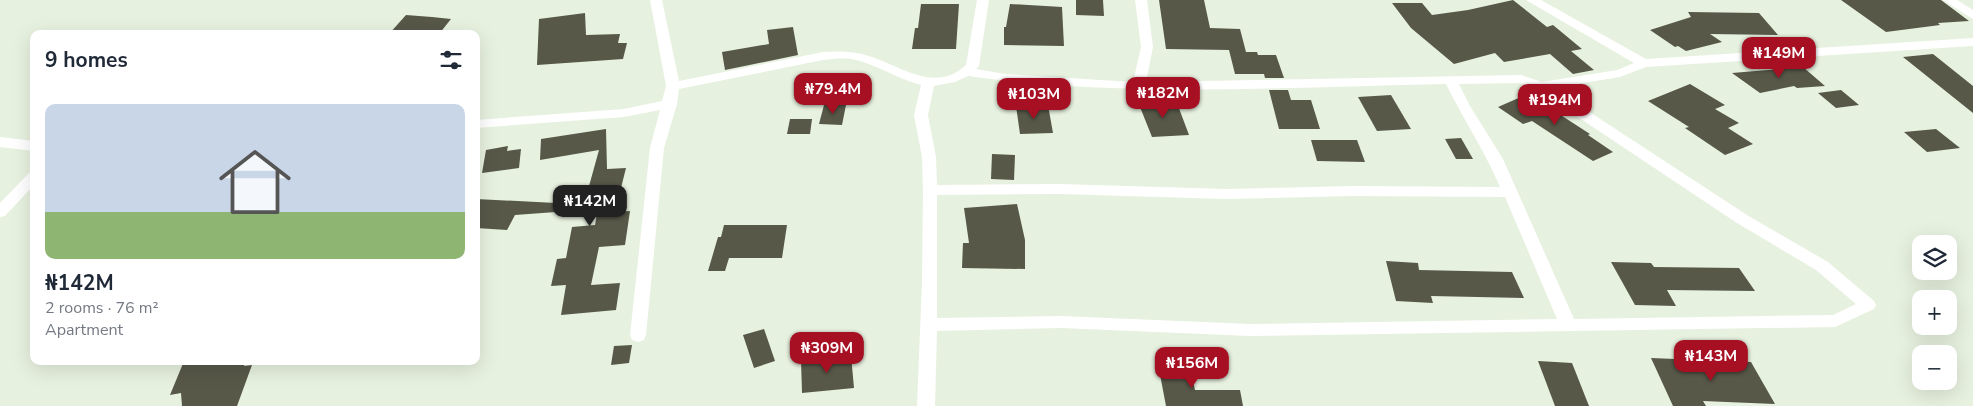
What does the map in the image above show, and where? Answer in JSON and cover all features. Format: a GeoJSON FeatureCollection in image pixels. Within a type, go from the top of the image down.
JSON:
{"type":"FeatureCollection","features":[{"type":"Feature","properties":{"kind":"street"},"geometry":{"type":"LineString","coordinates":[[638,335],[657,148],[670,104],[673,86],[656,0]]}},
{"type":"Feature","properties":{"kind":"street"},"geometry":{"type":"LineString","coordinates":[[673,86],[823,56],[841,55],[855,56],[907,78],[928,83],[955,78],[967,72],[972,66],[976,52],[983,0]]}},
{"type":"Feature","properties":{"kind":"street"},"geometry":{"type":"LineString","coordinates":[[1139,86],[1147,47],[1141,0]]}},
{"type":"Feature","properties":{"kind":"street"},"geometry":{"type":"LineString","coordinates":[[1532,0],[1644,62]]}},
{"type":"Feature","properties":{"kind":"street"},"geometry":{"type":"LineString","coordinates":[[1949,0],[1973,15]]}},
{"type":"Feature","properties":{"kind":"street"},"geometry":{"type":"LineString","coordinates":[[1541,86],[1620,73],[1644,62],[1973,42]]}},
{"type":"Feature","properties":{"kind":"street"},"geometry":{"type":"LineString","coordinates":[[930,325],[1061,322],[1250,330],[1835,321],[1868,305],[1822,266],[1742,219],[1541,86],[1521,79],[1139,86],[1005,78],[967,72]]}},
{"type":"Feature","properties":{"kind":"street"},"geometry":{"type":"LineString","coordinates":[[1450,80],[1463,106],[1496,159],[1564,313],[1567,325]]}},
{"type":"Feature","properties":{"kind":"street"},"geometry":{"type":"LineString","coordinates":[[926,406],[930,325],[930,190],[929,157],[922,115],[928,83]]}},
{"type":"Feature","properties":{"kind":"street"},"geometry":{"type":"LineString","coordinates":[[480,124],[624,113],[670,104]]}},
{"type":"Feature","properties":{"kind":"street"},"geometry":{"type":"LineString","coordinates":[[0,142],[30,146]]}},
{"type":"Feature","properties":{"kind":"street"},"geometry":{"type":"LineString","coordinates":[[0,212],[30,180]]}},
{"type":"Feature","properties":{"kind":"street"},"geometry":{"type":"LineString","coordinates":[[930,190],[1060,189],[1226,194],[1353,191],[1510,192]]}},
{"type":"Feature","properties":{"kind":"building"},"geometry":{"type":"Polygon","coordinates":[[[1076,0],[1103,0],[1104,16],[1076,15],[1076,0]]]}},
{"type":"Feature","properties":{"kind":"building"},"geometry":{"type":"Polygon","coordinates":[[[1159,0],[1204,0],[1210,28],[1240,29],[1246,52],[1257,52],[1258,55],[1276,55],[1284,78],[1265,78],[1264,74],[1235,74],[1229,50],[1166,49],[1159,0]]]}},
{"type":"Feature","properties":{"kind":"building"},"geometry":{"type":"Polygon","coordinates":[[[1513,0],[1547,27],[1553,25],[1582,49],[1571,51],[1594,70],[1573,74],[1550,54],[1504,62],[1495,53],[1454,64],[1411,28],[1392,3],[1422,3],[1432,15],[1468,10],[1513,0]]]}},
{"type":"Feature","properties":{"kind":"building"},"geometry":{"type":"Polygon","coordinates":[[[1841,0],[1941,0],[1969,21],[1938,23],[1940,25],[1886,32],[1841,0]]]}},
{"type":"Feature","properties":{"kind":"building"},"geometry":{"type":"Polygon","coordinates":[[[921,4],[959,4],[956,49],[912,49],[915,28],[918,28],[921,4]]]}},
{"type":"Feature","properties":{"kind":"building"},"geometry":{"type":"Polygon","coordinates":[[[1010,4],[1062,7],[1064,46],[1004,45],[1004,27],[1006,27],[1010,4]]]}},
{"type":"Feature","properties":{"kind":"building"},"geometry":{"type":"Polygon","coordinates":[[[1688,12],[1759,13],[1778,35],[1710,34],[1722,42],[1686,51],[1678,46],[1675,47],[1650,30],[1691,17],[1688,12]]]}},
{"type":"Feature","properties":{"kind":"building"},"geometry":{"type":"Polygon","coordinates":[[[585,13],[586,35],[620,34],[618,43],[627,43],[623,59],[537,65],[539,19],[585,13]]]}},
{"type":"Feature","properties":{"kind":"building"},"geometry":{"type":"Polygon","coordinates":[[[406,15],[451,19],[442,30],[393,30],[406,15]]]}},
{"type":"Feature","properties":{"kind":"building"},"geometry":{"type":"Polygon","coordinates":[[[793,27],[798,55],[725,70],[722,52],[769,44],[767,30],[793,27]]]}},
{"type":"Feature","properties":{"kind":"building"},"geometry":{"type":"Polygon","coordinates":[[[1933,54],[1973,86],[1973,113],[1903,57],[1933,54]]]}},
{"type":"Feature","properties":{"kind":"building"},"geometry":{"type":"Polygon","coordinates":[[[1803,67],[1825,86],[1797,88],[1794,86],[1760,93],[1732,73],[1803,67]]]}},
{"type":"Feature","properties":{"kind":"building"},"geometry":{"type":"Polygon","coordinates":[[[1690,84],[1725,105],[1715,109],[1739,123],[1728,128],[1753,144],[1725,155],[1685,128],[1689,127],[1648,101],[1690,84]]]}},
{"type":"Feature","properties":{"kind":"building"},"geometry":{"type":"Polygon","coordinates":[[[1269,90],[1288,90],[1291,100],[1311,100],[1320,129],[1279,129],[1269,90]]]}},
{"type":"Feature","properties":{"kind":"building"},"geometry":{"type":"Polygon","coordinates":[[[1841,90],[1859,105],[1836,108],[1818,93],[1841,90]]]}},
{"type":"Feature","properties":{"kind":"building"},"geometry":{"type":"Polygon","coordinates":[[[1528,94],[1590,134],[1588,135],[1613,152],[1593,161],[1532,121],[1523,124],[1498,107],[1528,94]]]}},
{"type":"Feature","properties":{"kind":"building"},"geometry":{"type":"Polygon","coordinates":[[[1391,95],[1411,129],[1377,131],[1358,97],[1391,95]]]}},
{"type":"Feature","properties":{"kind":"building"},"geometry":{"type":"Polygon","coordinates":[[[1165,99],[1167,104],[1177,103],[1189,135],[1152,137],[1138,102],[1165,99]]]}},
{"type":"Feature","properties":{"kind":"building"},"geometry":{"type":"Polygon","coordinates":[[[824,105],[846,105],[842,125],[819,124],[824,105]]]}},
{"type":"Feature","properties":{"kind":"building"},"geometry":{"type":"Polygon","coordinates":[[[1048,105],[1053,133],[1020,134],[1016,106],[1048,105]]]}},
{"type":"Feature","properties":{"kind":"building"},"geometry":{"type":"Polygon","coordinates":[[[790,119],[812,119],[810,134],[787,134],[790,119]]]}},
{"type":"Feature","properties":{"kind":"building"},"geometry":{"type":"Polygon","coordinates":[[[606,129],[607,169],[626,168],[615,212],[630,211],[625,245],[599,247],[591,285],[620,283],[616,310],[561,315],[566,285],[551,286],[557,259],[566,258],[572,227],[595,225],[600,196],[586,197],[599,150],[540,160],[541,139],[606,129]]]}},
{"type":"Feature","properties":{"kind":"building"},"geometry":{"type":"Polygon","coordinates":[[[1936,129],[1960,148],[1927,152],[1904,132],[1936,129]]]}},
{"type":"Feature","properties":{"kind":"building"},"geometry":{"type":"Polygon","coordinates":[[[1461,138],[1473,159],[1456,159],[1445,139],[1461,138]]]}},
{"type":"Feature","properties":{"kind":"building"},"geometry":{"type":"Polygon","coordinates":[[[1311,140],[1357,140],[1365,162],[1317,161],[1311,140]]]}},
{"type":"Feature","properties":{"kind":"building"},"geometry":{"type":"Polygon","coordinates":[[[508,146],[507,151],[521,149],[519,168],[482,173],[486,150],[508,146]]]}},
{"type":"Feature","properties":{"kind":"building"},"geometry":{"type":"Polygon","coordinates":[[[992,154],[1015,155],[1014,180],[991,179],[992,154]]]}},
{"type":"Feature","properties":{"kind":"building"},"geometry":{"type":"Polygon","coordinates":[[[480,199],[556,203],[556,212],[515,215],[507,230],[480,228],[480,199]]]}},
{"type":"Feature","properties":{"kind":"building"},"geometry":{"type":"Polygon","coordinates":[[[1017,204],[1025,240],[1025,269],[962,268],[963,243],[969,243],[964,208],[1017,204]]]}},
{"type":"Feature","properties":{"kind":"building"},"geometry":{"type":"Polygon","coordinates":[[[724,225],[787,225],[782,258],[729,258],[725,271],[708,271],[718,237],[721,237],[724,225]]]}},
{"type":"Feature","properties":{"kind":"building"},"geometry":{"type":"Polygon","coordinates":[[[1386,261],[1418,263],[1419,270],[1512,272],[1524,298],[1431,296],[1433,303],[1396,301],[1386,261]]]}},
{"type":"Feature","properties":{"kind":"building"},"geometry":{"type":"Polygon","coordinates":[[[1611,262],[1651,263],[1654,267],[1739,268],[1755,291],[1667,290],[1676,306],[1635,305],[1611,262]]]}},
{"type":"Feature","properties":{"kind":"building"},"geometry":{"type":"Polygon","coordinates":[[[764,329],[775,361],[754,368],[743,335],[764,329]]]}},
{"type":"Feature","properties":{"kind":"building"},"geometry":{"type":"Polygon","coordinates":[[[632,345],[629,363],[611,365],[614,346],[632,345]]]}},
{"type":"Feature","properties":{"kind":"building"},"geometry":{"type":"Polygon","coordinates":[[[851,355],[854,388],[802,393],[801,360],[851,355]]]}},
{"type":"Feature","properties":{"kind":"building"},"geometry":{"type":"Polygon","coordinates":[[[1651,358],[1751,362],[1775,404],[1703,401],[1706,406],[1673,406],[1651,358]]]}},
{"type":"Feature","properties":{"kind":"building"},"geometry":{"type":"Polygon","coordinates":[[[1538,361],[1572,363],[1589,406],[1555,406],[1538,361]]]}},
{"type":"Feature","properties":{"kind":"building"},"geometry":{"type":"Polygon","coordinates":[[[1189,363],[1195,390],[1240,390],[1243,406],[1166,406],[1158,364],[1189,363]]]}},
{"type":"Feature","properties":{"kind":"building"},"geometry":{"type":"Polygon","coordinates":[[[182,365],[252,365],[237,406],[182,406],[181,393],[170,395],[182,365]]]}}]}
